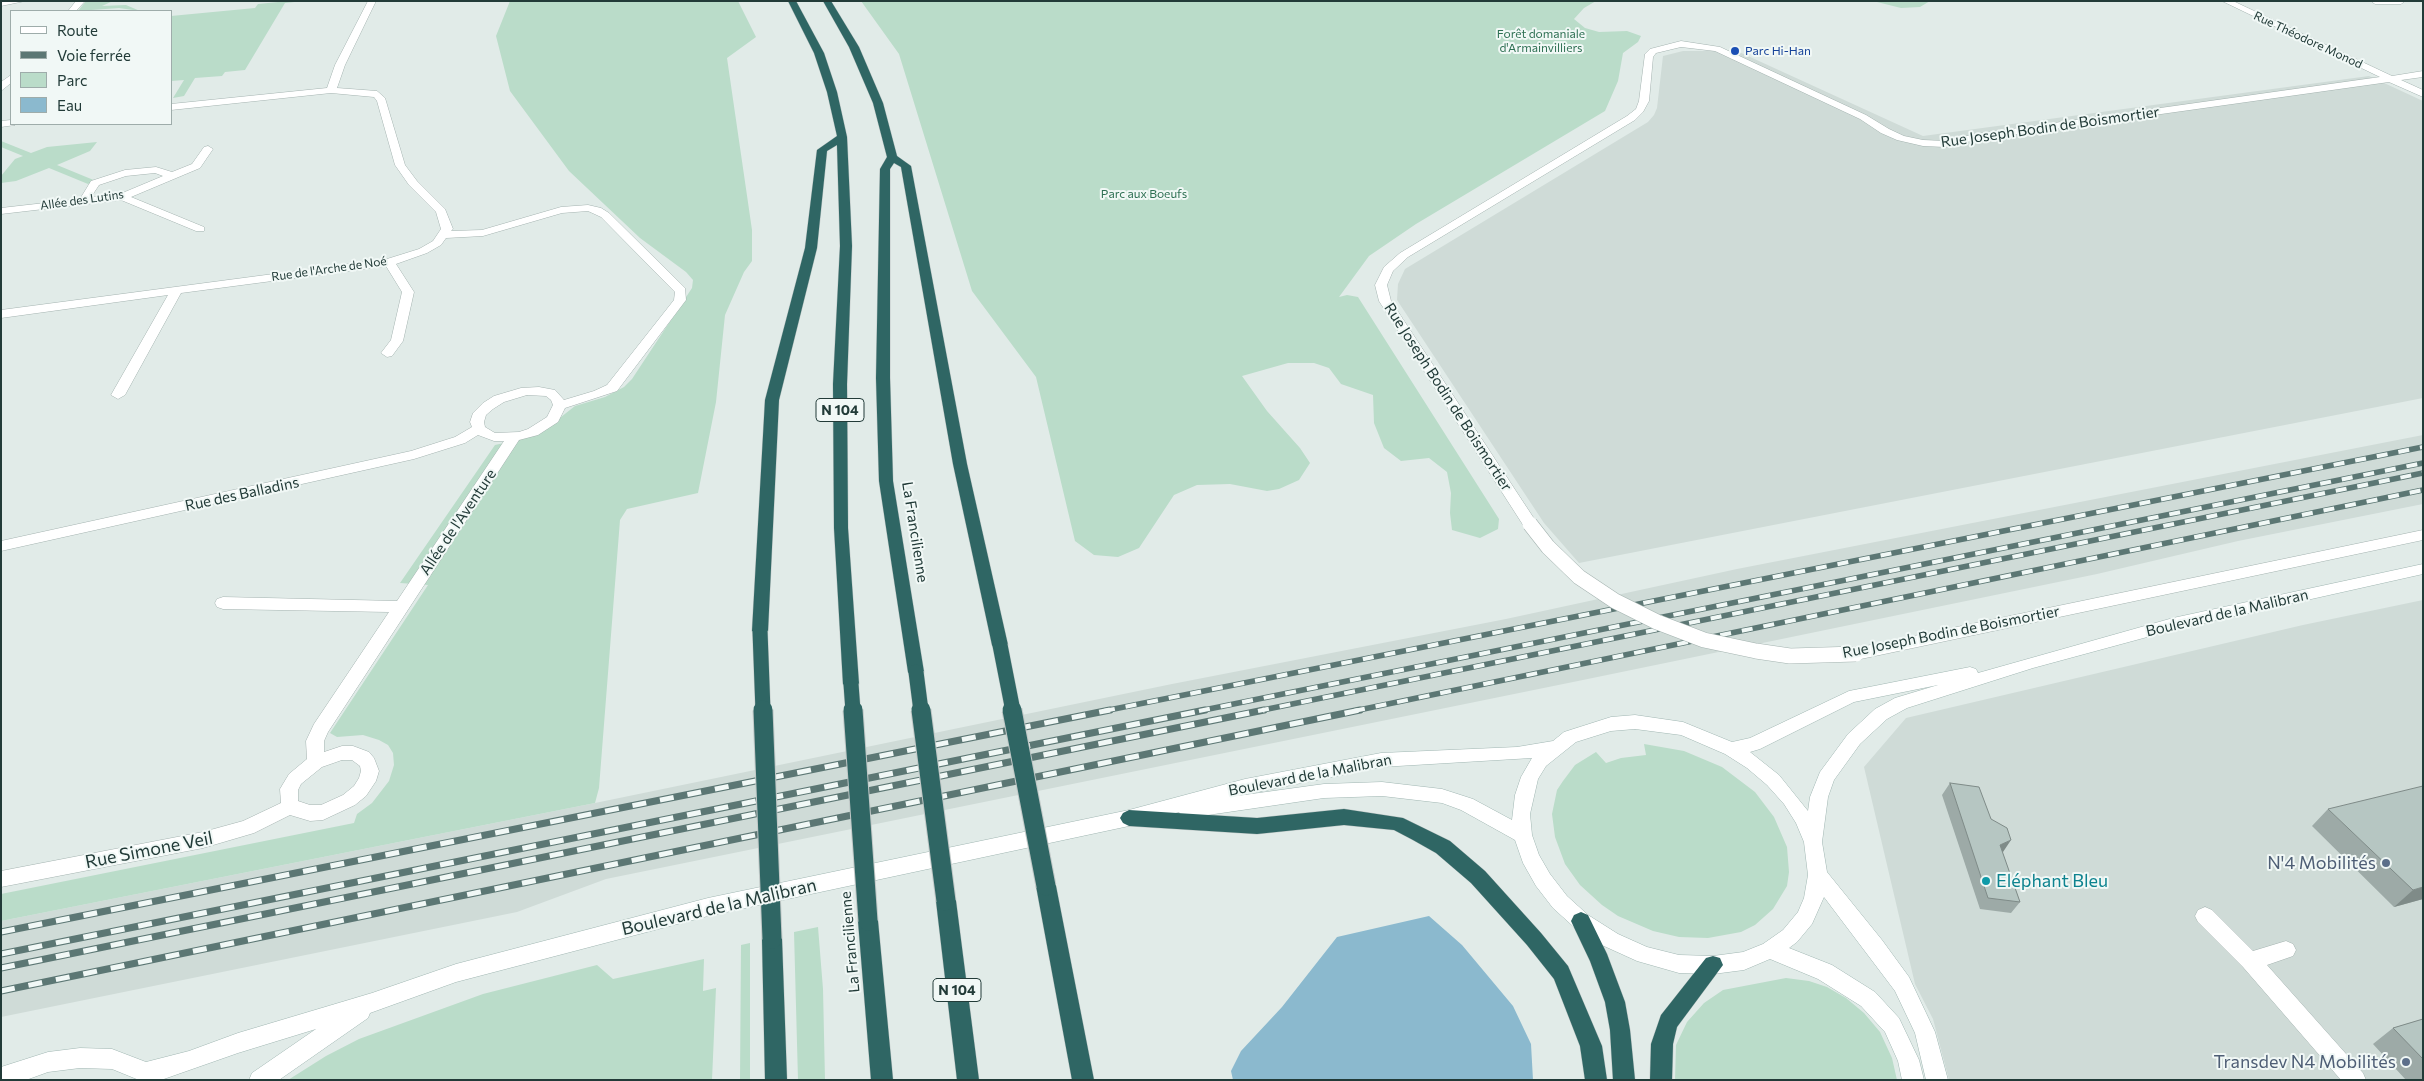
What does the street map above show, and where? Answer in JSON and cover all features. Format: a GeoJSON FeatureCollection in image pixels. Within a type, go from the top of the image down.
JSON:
{"type":"FeatureCollection","features":[{"type":"Feature","properties":{"kind":"highway","name":"La Francilienne"},"geometry":{"type":"LineString","coordinates":[[792,1],[819,53],[832,92],[842,137],[846,246],[840,384],[841,528],[868,921],[882,1080]]}},
{"type":"Feature","properties":{"kind":"highway"},"geometry":{"type":"LineString","coordinates":[[827,1],[854,47],[878,103],[892,157],[906,166],[960,464],[1000,645],[1083,1080]]}},
{"type":"Feature","properties":{"kind":"highway"},"geometry":{"type":"LineString","coordinates":[[776,1080],[760,630],[772,400],[811,248],[822,150],[842,137]]}},
{"type":"Feature","properties":{"kind":"highway","name":"La Francilienne"},"geometry":{"type":"LineString","coordinates":[[892,157],[885,169],[883,378],[886,481],[916,672],[968,1080]]}},
{"type":"Feature","properties":{"kind":"highway"},"geometry":{"type":"LineString","coordinates":[[1129,818],[1257,826],[1352,817],[1396,823],[1420,834],[1443,847],[1478,877],[1534,939],[1561,973],[1591,1046],[1596,1080]]}},
{"type":"Feature","properties":{"kind":"highway"},"geometry":{"type":"LineString","coordinates":[[1581,921],[1600,960],[1615,1002],[1620,1030],[1624,1080]]}},
{"type":"Feature","properties":{"kind":"highway"},"geometry":{"type":"LineString","coordinates":[[1661,1080],[1662,1044],[1668,1022],[1713,965]]}},
{"type":"Feature","properties":{"kind":"street"},"geometry":{"type":"LineString","coordinates":[[1,3],[21,1]]}},
{"type":"Feature","properties":{"kind":"street"},"geometry":{"type":"LineString","coordinates":[[331,90],[340,65],[372,1]]}},
{"type":"Feature","properties":{"kind":"street","name":"Rue Théodore Monod"},"geometry":{"type":"LineString","coordinates":[[2226,1],[2423,94]]}},
{"type":"Feature","properties":{"kind":"street"},"geometry":{"type":"LineString","coordinates":[[2376,1],[2401,1]]}},
{"type":"Feature","properties":{"kind":"street","name":"Rue Joseph Bodin de Boismortier"},"geometry":{"type":"LineString","coordinates":[[2423,74],[1976,137],[1945,144],[1923,143],[1901,138],[1885,131],[1863,117],[1717,49],[1681,44],[1652,50],[1648,56],[1644,101],[1640,110],[1631,118],[1404,255],[1388,269],[1381,285],[1385,301],[1530,524],[1548,547],[1579,577],[1615,601],[1657,622],[1704,640],[1790,656],[1856,654],[2423,536]]}},
{"type":"Feature","properties":{"kind":"street"},"geometry":{"type":"LineString","coordinates":[[1,88],[10,79]]}},
{"type":"Feature","properties":{"kind":"street"},"geometry":{"type":"LineString","coordinates":[[172,107],[331,90],[378,95],[382,100],[400,164],[413,183],[441,211],[447,229],[444,235],[483,233],[576,208],[597,210],[681,291],[680,300],[612,388],[599,394],[560,404]]}},
{"type":"Feature","properties":{"kind":"street","name":"Allée des Lutins"},"geometry":{"type":"LineString","coordinates":[[1,211],[122,197],[196,166],[208,149]]}},
{"type":"Feature","properties":{"kind":"street"},"geometry":{"type":"LineString","coordinates":[[82,202],[95,183],[125,173],[156,170],[172,176]]}},
{"type":"Feature","properties":{"kind":"street"},"geometry":{"type":"LineString","coordinates":[[122,197],[200,229]]}},
{"type":"Feature","properties":{"kind":"street","name":"Rue de l'Arche de Noé"},"geometry":{"type":"LineString","coordinates":[[1,314],[389,262],[423,251],[436,243],[444,235]]}},
{"type":"Feature","properties":{"kind":"street"},"geometry":{"type":"LineString","coordinates":[[387,353],[397,341],[408,292],[389,262]]}},
{"type":"Feature","properties":{"kind":"street"},"geometry":{"type":"LineString","coordinates":[[118,395],[177,290]]}},
{"type":"Feature","properties":{"kind":"street"},"geometry":{"type":"LineString","coordinates":[[539,391],[557,398],[560,404],[553,419],[544,426],[514,437],[494,437],[485,434],[479,429],[477,422],[480,413],[499,399],[512,394],[539,391]]}},
{"type":"Feature","properties":{"kind":"street","name":"Rue des Balladins"},"geometry":{"type":"LineString","coordinates":[[1,546],[414,455],[460,440],[479,429]]}},
{"type":"Feature","properties":{"kind":"street","name":"Allée de l'Aventure"},"geometry":{"type":"LineString","coordinates":[[316,762],[315,741],[320,729],[400,607],[466,512],[514,437]]}},
{"type":"Feature","properties":{"kind":"street","name":"Boulevard de la Malibran"},"geometry":{"type":"LineString","coordinates":[[1813,842],[1819,797],[1826,777],[1854,739],[1881,714],[1901,703],[2033,662],[2173,624],[2423,569]]}},
{"type":"Feature","properties":{"kind":"street"},"geometry":{"type":"LineString","coordinates":[[223,604],[400,607]]}},
{"type":"Feature","properties":{"kind":"street","name":"Boulevard de la Malibran"},"geometry":{"type":"LineString","coordinates":[[1730,748],[1754,744],[1849,697],[1876,690],[2033,662]]}},
{"type":"Feature","properties":{"kind":"street"},"geometry":{"type":"LineString","coordinates":[[1635,722],[1683,729],[1730,748],[1753,763],[1773,780],[1790,799],[1804,820],[1813,842],[1818,876],[1814,898],[1805,918],[1790,936],[1770,950],[1744,961],[1713,965],[1679,964],[1644,955],[1610,940],[1581,921],[1560,902],[1543,880],[1530,857],[1523,835],[1521,814],[1524,795],[1530,777],[1540,761],[1553,748],[1570,737],[1590,729],[1611,724],[1635,722]]}},
{"type":"Feature","properties":{"kind":"street","name":"Boulevard de la Malibran"},"geometry":{"type":"LineString","coordinates":[[149,1076],[238,1043],[372,1003],[456,973],[708,906],[1129,818],[1245,786],[1381,760],[1517,754],[1553,748]]}},
{"type":"Feature","properties":{"kind":"street"},"geometry":{"type":"LineString","coordinates":[[354,754],[363,757],[368,763],[370,771],[367,781],[360,791],[337,807],[310,813],[299,811],[291,806],[288,798],[289,789],[295,779],[316,762],[329,756],[354,754]]}},
{"type":"Feature","properties":{"kind":"street","name":"Boulevard de la Malibran"},"geometry":{"type":"LineString","coordinates":[[1129,818],[1324,791],[1382,789],[1442,796],[1458,801],[1523,835]]}},
{"type":"Feature","properties":{"kind":"street","name":"Rue Simone Veil"},"geometry":{"type":"LineString","coordinates":[[1,879],[203,840],[248,828],[291,806]]}},
{"type":"Feature","properties":{"kind":"street"},"geometry":{"type":"LineString","coordinates":[[1818,876],[1875,946],[1902,984],[1924,1032],[1937,1080]]}},
{"type":"Feature","properties":{"kind":"street"},"geometry":{"type":"LineString","coordinates":[[2205,916],[2250,961],[2355,1080]]}},
{"type":"Feature","properties":{"kind":"street"},"geometry":{"type":"LineString","coordinates":[[1770,950],[1825,972],[1868,999],[1892,1025],[1908,1060],[1912,1080]]}},
{"type":"Feature","properties":{"kind":"street"},"geometry":{"type":"LineString","coordinates":[[2250,961],[2286,950]]}},
{"type":"Feature","properties":{"kind":"street","name":"Boulevard de la Malibran"},"geometry":{"type":"LineString","coordinates":[[260,1080],[372,1003]]}},
{"type":"Feature","properties":{"kind":"street"},"geometry":{"type":"LineString","coordinates":[[1,1078],[48,1062],[80,1058],[112,1059],[149,1076]]}},
{"type":"Feature","properties":{"kind":"shaded area"},"geometry":{"type":"Polygon","coordinates":[[[1683,51],[1737,51],[1923,136],[2369,76],[2423,101],[2423,398],[1579,563],[1544,523],[1397,300],[1398,284],[1405,269],[1648,122],[1657,108],[1663,56],[1683,51]]]}},
{"type":"Feature","properties":{"kind":"shaded area"},"geometry":{"type":"Polygon","coordinates":[[[2423,435],[2423,504],[2238,541],[2097,574],[606,879],[517,912],[1,1017],[1,921],[595,803],[1172,684],[1506,619],[1737,569],[2423,435]]]}},
{"type":"Feature","properties":{"kind":"shaded area"},"geometry":{"type":"Polygon","coordinates":[[[2423,600],[2423,1080],[1949,1080],[1933,1019],[1915,984],[1864,767],[1906,718],[2303,625],[2423,600]]]}},
{"type":"Feature","properties":{"kind":"green space"},"geometry":{"type":"Polygon","coordinates":[[[86,1],[113,1],[102,6],[126,5],[138,10],[119,8],[79,10],[86,1]]]}},
{"type":"Feature","properties":{"kind":"green space"},"geometry":{"type":"Polygon","coordinates":[[[304,1],[285,3],[245,70],[225,72],[222,76],[195,78],[184,96],[173,98],[184,80],[172,81],[172,16],[255,8],[258,4],[304,1]]]}},
{"type":"Feature","properties":{"kind":"green space"},"geometry":{"type":"Polygon","coordinates":[[[510,1],[738,1],[756,37],[727,58],[752,230],[752,261],[744,272],[725,315],[716,402],[698,493],[627,509],[620,520],[599,788],[595,803],[1,921],[1,894],[354,823],[357,814],[372,803],[389,781],[394,765],[393,753],[388,745],[379,740],[363,735],[337,737],[330,733],[428,585],[400,583],[495,445],[513,441],[561,417],[575,406],[605,397],[624,387],[632,379],[692,288],[693,280],[686,272],[640,238],[569,171],[510,91],[496,36],[510,1]]]}},
{"type":"Feature","properties":{"kind":"green space","name":"Parc aux Boeufs"},"geometry":{"type":"Polygon","coordinates":[[[861,1],[1596,1],[1584,8],[1574,19],[1585,28],[1599,32],[1627,31],[1641,36],[1638,42],[1623,53],[1618,81],[1605,111],[1416,224],[1369,256],[1339,297],[1347,295],[1358,297],[1499,519],[1498,529],[1480,538],[1452,530],[1450,513],[1451,493],[1447,472],[1429,458],[1401,461],[1384,448],[1374,423],[1373,395],[1341,384],[1329,368],[1314,363],[1288,363],[1242,376],[1267,411],[1300,448],[1310,463],[1299,480],[1279,489],[1267,491],[1230,484],[1197,485],[1174,495],[1139,548],[1118,557],[1094,555],[1075,541],[1036,377],[972,291],[899,54],[861,1]]]}},
{"type":"Feature","properties":{"kind":"green space"},"geometry":{"type":"Polygon","coordinates":[[[1873,1],[1930,1],[1920,7],[1901,8],[1873,1]]]}},
{"type":"Feature","properties":{"kind":"green space"},"geometry":{"type":"Polygon","coordinates":[[[1,141],[31,153],[47,147],[97,142],[90,151],[57,165],[96,181],[88,184],[49,168],[16,181],[1,183],[1,176],[15,159],[23,156],[1,147],[1,141]]]}},
{"type":"Feature","properties":{"kind":"green space"},"geometry":{"type":"Polygon","coordinates":[[[1644,744],[1684,751],[1722,767],[1755,792],[1774,817],[1787,847],[1789,872],[1787,886],[1773,909],[1755,925],[1741,932],[1708,938],[1679,937],[1653,931],[1618,916],[1602,905],[1580,885],[1565,864],[1555,837],[1552,814],[1557,790],[1575,765],[1596,752],[1606,763],[1621,758],[1646,755],[1644,744]]]}},
{"type":"Feature","properties":{"kind":"green space"},"geometry":{"type":"Polygon","coordinates":[[[818,927],[823,989],[825,1080],[798,1080],[794,932],[818,927]]]}},
{"type":"Feature","properties":{"kind":"green space"},"geometry":{"type":"Polygon","coordinates":[[[750,943],[750,1080],[740,1080],[741,945],[750,943]]]}},
{"type":"Feature","properties":{"kind":"green space"},"geometry":{"type":"Polygon","coordinates":[[[704,959],[703,991],[716,988],[712,1080],[288,1080],[326,1056],[359,1039],[483,994],[597,965],[613,979],[704,959]]]}},
{"type":"Feature","properties":{"kind":"green space"},"geometry":{"type":"Polygon","coordinates":[[[1786,978],[1809,981],[1827,987],[1846,998],[1864,1013],[1880,1032],[1892,1058],[1897,1080],[1675,1080],[1676,1045],[1687,1022],[1704,1003],[1723,990],[1786,978]]]}},
{"type":"Feature","properties":{"kind":"water"},"geometry":{"type":"Polygon","coordinates":[[[1429,916],[1462,945],[1513,1006],[1531,1044],[1533,1080],[1233,1080],[1231,1071],[1241,1051],[1282,1007],[1337,937],[1429,916]]]}},
{"type":"Feature","properties":{"kind":"building"},"geometry":{"type":"Polygon","coordinates":[[[1950,783],[1979,787],[1991,819],[2007,828],[2011,840],[2000,845],[2020,902],[1988,898],[1950,783]]]}},
{"type":"Feature","properties":{"kind":"building"},"geometry":{"type":"Polygon","coordinates":[[[2423,786],[2423,887],[2413,890],[2328,809],[2423,786]]]}},
{"type":"Feature","properties":{"kind":"building"},"geometry":{"type":"Polygon","coordinates":[[[2423,1019],[2423,1059],[2393,1028],[2423,1019]]]}},
{"type":"Feature","properties":{"kind":"railway"},"geometry":{"type":"LineString","coordinates":[[1104,711],[2423,447]]}},
{"type":"Feature","properties":{"kind":"railway"},"geometry":{"type":"LineString","coordinates":[[1199,711],[2423,463]]}},
{"type":"Feature","properties":{"kind":"railway"},"geometry":{"type":"LineString","coordinates":[[1258,711],[2423,473]]}},
{"type":"Feature","properties":{"kind":"railway"},"geometry":{"type":"LineString","coordinates":[[1354,711],[2423,490]]}},
{"type":"Feature","properties":{"kind":"railway"},"geometry":{"type":"LineString","coordinates":[[1,932],[1110,710]]}},
{"type":"Feature","properties":{"kind":"railway"},"geometry":{"type":"LineString","coordinates":[[1,954],[1205,710]]}},
{"type":"Feature","properties":{"kind":"railway"},"geometry":{"type":"LineString","coordinates":[[1,968],[1264,710]]}},
{"type":"Feature","properties":{"kind":"railway"},"geometry":{"type":"LineString","coordinates":[[1,991],[1360,710]]}},
{"type":"Feature","properties":{"kind":"place","name":"Parc Hi-Han"},"geometry":{"type":"Point","coordinates":[1735,51]}},
{"type":"Feature","properties":{"kind":"place","name":"N'4 Mobilités"},"geometry":{"type":"Point","coordinates":[2386,863]}},
{"type":"Feature","properties":{"kind":"place","name":"Eléphant Bleu"},"geometry":{"type":"Point","coordinates":[1986,881]}},
{"type":"Feature","properties":{"kind":"place","name":"Transdev N4 Mobilités"},"geometry":{"type":"Point","coordinates":[2406,1062]}},
{"type":"Feature","properties":{"kind":"park label","name":"Forêt domaniale d'Armainvilliers"},"geometry":{"type":"Point","coordinates":[1541,41]}}]}
